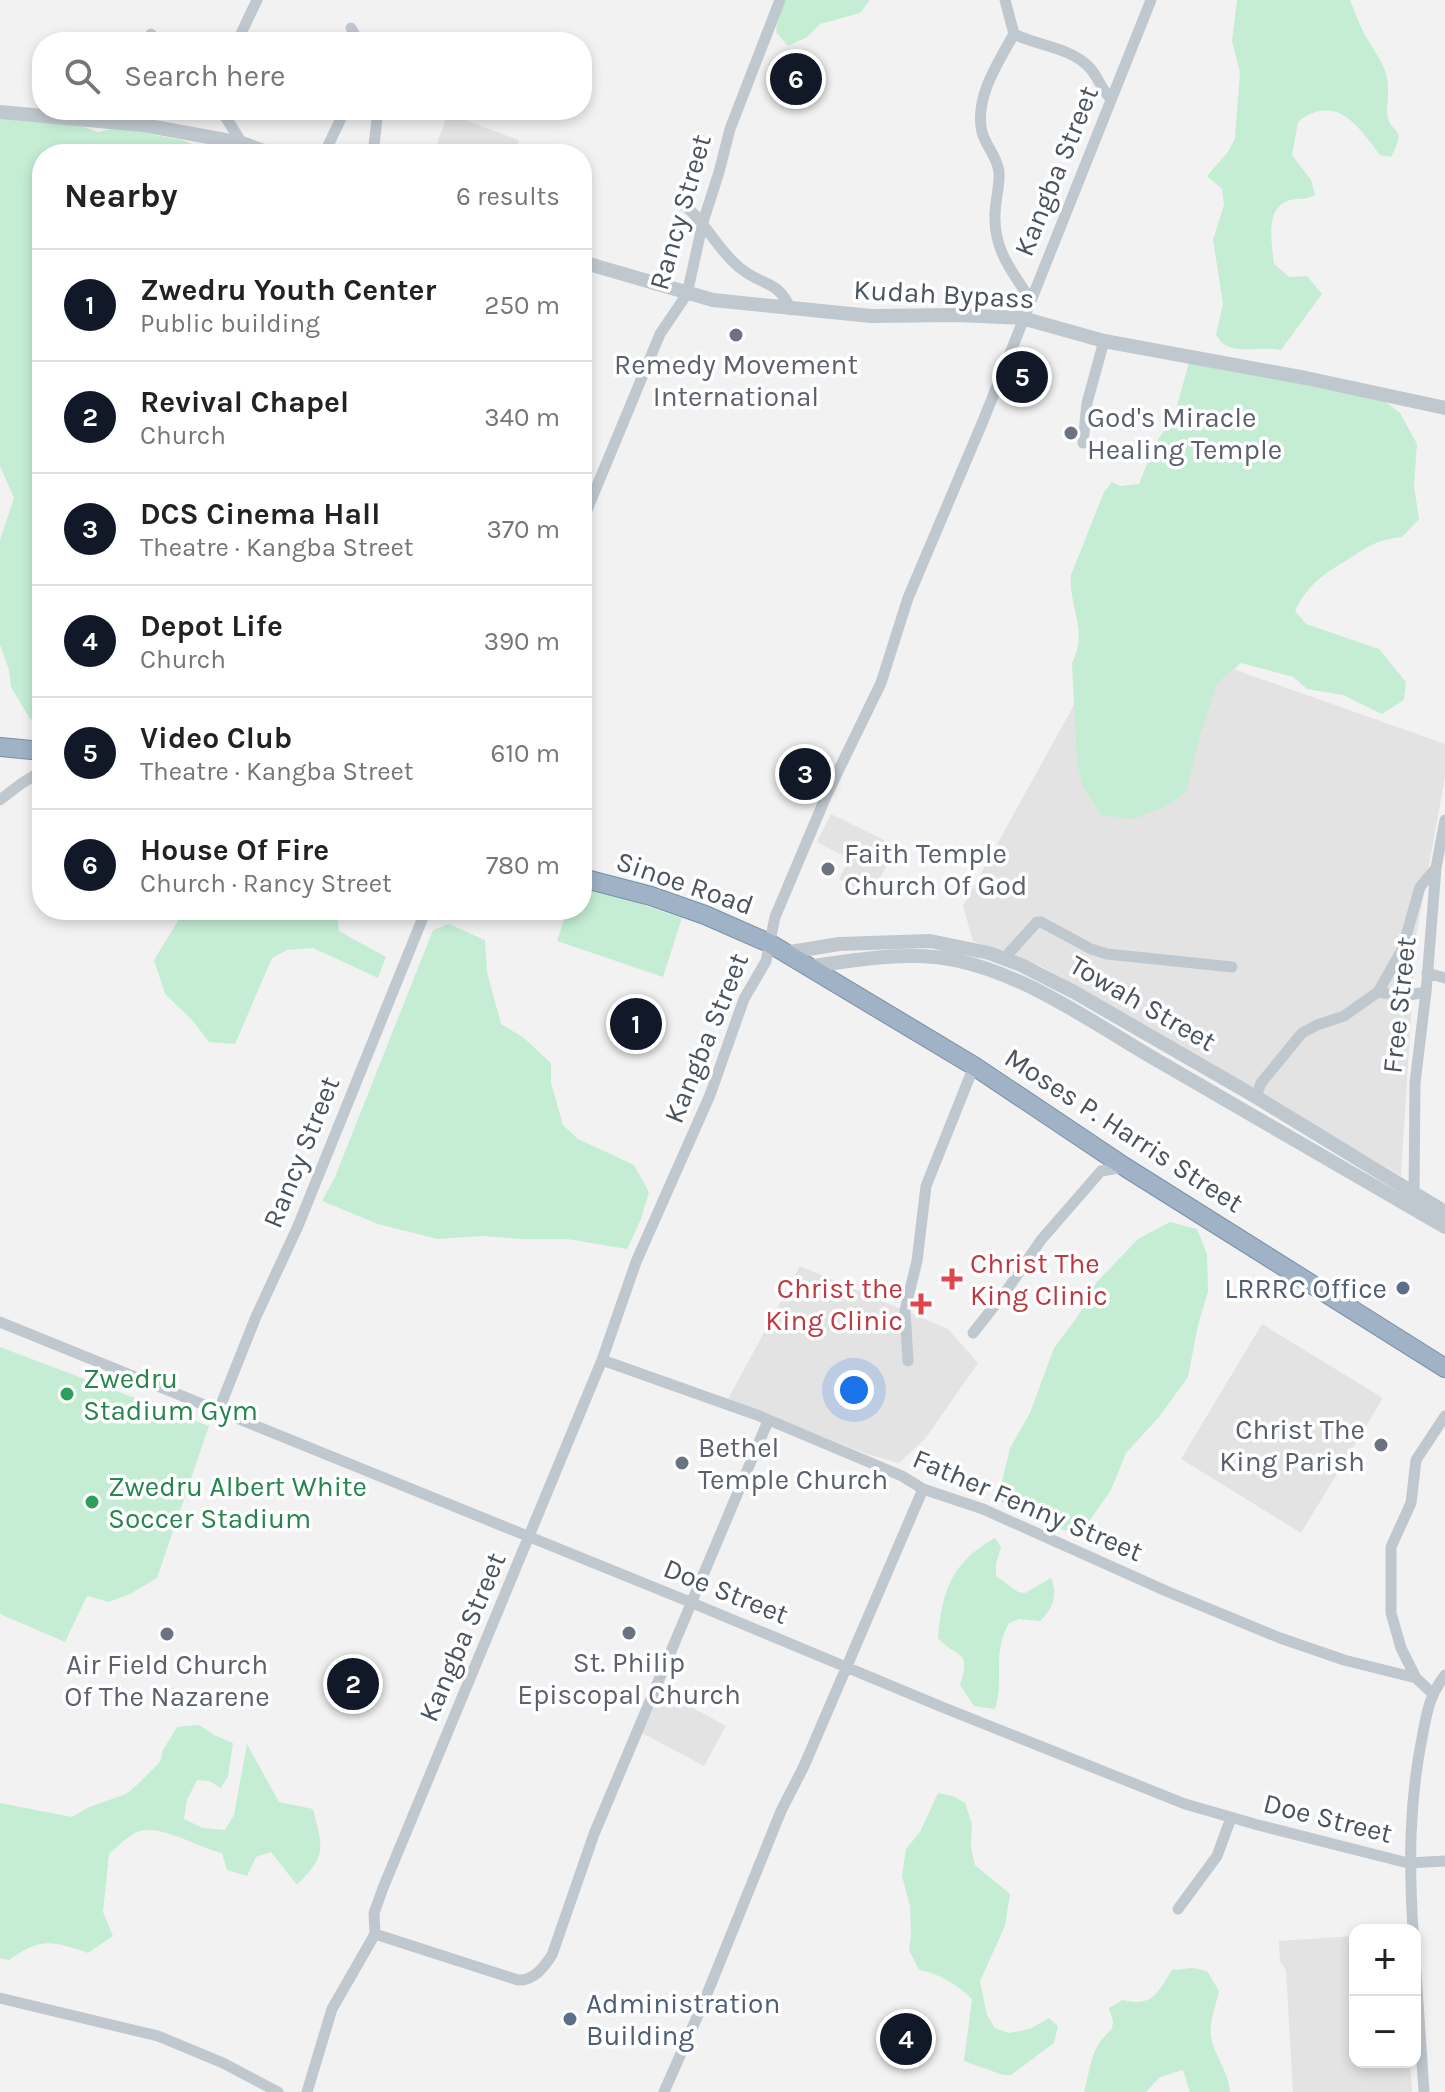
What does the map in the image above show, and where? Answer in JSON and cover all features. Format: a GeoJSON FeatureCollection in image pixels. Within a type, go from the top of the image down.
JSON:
{"type":"FeatureCollection","features":[{"type":"Feature","properties":{"kind":"highway"},"geometry":{"type":"LineString","coordinates":[[0,747],[32,750]]}},
{"type":"Feature","properties":{"kind":"highway","name":"Sinoe Road"},"geometry":{"type":"LineString","coordinates":[[592,881],[651,896],[705,915],[776,948]]}},
{"type":"Feature","properties":{"kind":"highway","name":"Moses P. Harris Street"},"geometry":{"type":"LineString","coordinates":[[776,948],[974,1066],[1125,1167],[1445,1368]]}},
{"type":"Feature","properties":{"kind":"street"},"geometry":{"type":"LineString","coordinates":[[242,32],[257,0]]}},
{"type":"Feature","properties":{"kind":"street","name":"Rancy Street"},"geometry":{"type":"LineString","coordinates":[[592,498],[660,334],[687,294],[703,222],[730,129],[780,0]]}},
{"type":"Feature","properties":{"kind":"street"},"geometry":{"type":"LineString","coordinates":[[1005,0],[1014,34],[990,80],[979,113],[983,135],[995,155],[998,169],[995,216],[999,251],[1030,299]]}},
{"type":"Feature","properties":{"kind":"street","name":"Kangba Street"},"geometry":{"type":"LineString","coordinates":[[307,2092],[332,2009],[375,1934],[374,1913],[383,1888],[602,1360],[636,1262],[710,1095],[744,999],[776,948],[775,917],[815,821],[881,683],[908,598],[983,421],[1151,0]]}},
{"type":"Feature","properties":{"kind":"street"},"geometry":{"type":"LineString","coordinates":[[351,28],[353,32]]}},
{"type":"Feature","properties":{"kind":"street"},"geometry":{"type":"LineString","coordinates":[[1014,34],[1032,43],[1069,52],[1091,69],[1100,89],[1111,99]]}},
{"type":"Feature","properties":{"kind":"street"},"geometry":{"type":"LineString","coordinates":[[0,112],[32,113]]}},
{"type":"Feature","properties":{"kind":"street"},"geometry":{"type":"LineString","coordinates":[[155,120],[242,143]]}},
{"type":"Feature","properties":{"kind":"street"},"geometry":{"type":"LineString","coordinates":[[227,120],[242,143]]}},
{"type":"Feature","properties":{"kind":"street"},"geometry":{"type":"LineString","coordinates":[[329,144],[340,120]]}},
{"type":"Feature","properties":{"kind":"street"},"geometry":{"type":"LineString","coordinates":[[374,144],[377,120]]}},
{"type":"Feature","properties":{"kind":"street"},"geometry":{"type":"LineString","coordinates":[[677,200],[703,222],[734,262],[750,276],[780,289],[791,310]]}},
{"type":"Feature","properties":{"kind":"street","name":"Kudah Bypass"},"geometry":{"type":"LineString","coordinates":[[592,265],[713,300],[791,310],[871,316],[1022,318],[1104,341],[1306,378],[1445,408]]}},
{"type":"Feature","properties":{"kind":"street"},"geometry":{"type":"LineString","coordinates":[[1083,443],[1087,403],[1104,341]]}},
{"type":"Feature","properties":{"kind":"street"},"geometry":{"type":"LineString","coordinates":[[0,800],[32,777]]}},
{"type":"Feature","properties":{"kind":"street","name":"Free Street"},"geometry":{"type":"LineString","coordinates":[[1414,1195],[1415,1083],[1436,868],[1445,820]]}},
{"type":"Feature","properties":{"kind":"street"},"geometry":{"type":"LineString","coordinates":[[1256,1097],[1261,1083],[1302,1033],[1344,1016],[1378,992],[1402,950],[1420,887],[1436,868]]}},
{"type":"Feature","properties":{"kind":"street","name":"Rancy Street"},"geometry":{"type":"LineString","coordinates":[[218,1412],[255,1319],[298,1226],[422,920]]}},
{"type":"Feature","properties":{"kind":"street"},"geometry":{"type":"LineString","coordinates":[[1009,953],[1037,922],[1041,922],[1091,949],[1107,954],[1232,967]]}},
{"type":"Feature","properties":{"kind":"street","name":"Towah Street"},"geometry":{"type":"LineString","coordinates":[[776,948],[917,941],[989,953],[1021,965],[1074,992],[1256,1097],[1445,1212]]}},
{"type":"Feature","properties":{"kind":"street","name":"Towah Street"},"geometry":{"type":"LineString","coordinates":[[808,967],[847,961],[927,958],[958,960],[985,969],[1049,997],[1445,1227]]}},
{"type":"Feature","properties":{"kind":"street"},"geometry":{"type":"LineString","coordinates":[[1427,973],[1445,978]]}},
{"type":"Feature","properties":{"kind":"street"},"geometry":{"type":"LineString","coordinates":[[1378,992],[1403,996],[1426,992]]}},
{"type":"Feature","properties":{"kind":"street"},"geometry":{"type":"LineString","coordinates":[[908,1361],[905,1310],[917,1261],[926,1186],[974,1066]]}},
{"type":"Feature","properties":{"kind":"street"},"geometry":{"type":"LineString","coordinates":[[973,1333],[1041,1240],[1101,1171],[1125,1167]]}},
{"type":"Feature","properties":{"kind":"street","name":"Doe Street"},"geometry":{"type":"LineString","coordinates":[[0,1322],[1134,1784],[1231,1818],[1408,1863],[1445,1861]]}},
{"type":"Feature","properties":{"kind":"street","name":"Father Fenny Street"},"geometry":{"type":"LineString","coordinates":[[602,1360],[768,1421],[902,1476],[923,1489],[983,1509],[1280,1638],[1344,1660],[1416,1678],[1432,1693]]}},
{"type":"Feature","properties":{"kind":"street"},"geometry":{"type":"LineString","coordinates":[[1416,1678],[1401,1648],[1391,1613],[1391,1547],[1411,1503],[1416,1460],[1445,1416]]}},
{"type":"Feature","properties":{"kind":"street"},"geometry":{"type":"LineString","coordinates":[[375,1934],[518,1980],[527,1980],[543,1967],[552,1955],[594,1834],[768,1421]]}},
{"type":"Feature","properties":{"kind":"street"},"geometry":{"type":"LineString","coordinates":[[664,2092],[781,1811],[804,1766],[923,1489]]}},
{"type":"Feature","properties":{"kind":"street"},"geometry":{"type":"LineString","coordinates":[[1413,1924],[1408,1863],[1414,1778],[1432,1693],[1445,1675]]}},
{"type":"Feature","properties":{"kind":"street"},"geometry":{"type":"LineString","coordinates":[[1178,1909],[1217,1856],[1231,1818]]}},
{"type":"Feature","properties":{"kind":"street"},"geometry":{"type":"LineString","coordinates":[[1418,1996],[1424,2092]]}},
{"type":"Feature","properties":{"kind":"street"},"geometry":{"type":"LineString","coordinates":[[0,1998],[158,2036],[223,2063],[278,2092]]}},
{"type":"Feature","properties":{"kind":"shaded area"},"geometry":{"type":"Polygon","coordinates":[[[446,120],[464,120],[519,140],[517,144],[437,144],[446,120]]]}},
{"type":"Feature","properties":{"kind":"shaded area"},"geometry":{"type":"Polygon","coordinates":[[[1112,626],[1445,744],[1445,777],[1416,937],[1401,1176],[1041,966],[973,941],[963,906],[1091,674],[1112,626]]]}},
{"type":"Feature","properties":{"kind":"shaded area"},"geometry":{"type":"Polygon","coordinates":[[[831,814],[896,846],[872,895],[839,879],[849,859],[817,842],[831,814]]]}},
{"type":"Feature","properties":{"kind":"shaded area"},"geometry":{"type":"Polygon","coordinates":[[[800,1266],[948,1329],[978,1363],[925,1439],[899,1463],[867,1454],[728,1399],[800,1266]]]}},
{"type":"Feature","properties":{"kind":"shaded area"},"geometry":{"type":"Polygon","coordinates":[[[1262,1324],[1383,1398],[1301,1533],[1181,1459],[1262,1324]]]}},
{"type":"Feature","properties":{"kind":"shaded area"},"geometry":{"type":"Polygon","coordinates":[[[662,1691],[726,1726],[704,1766],[642,1733],[662,1691]]]}},
{"type":"Feature","properties":{"kind":"shaded area"},"geometry":{"type":"Polygon","coordinates":[[[1349,1936],[1349,2068],[1410,2068],[1412,2092],[1293,2092],[1286,1970],[1280,1961],[1279,1941],[1349,1936]]]}},
{"type":"Feature","properties":{"kind":"green space"},"geometry":{"type":"Polygon","coordinates":[[[784,0],[870,0],[860,13],[820,24],[807,37],[788,46],[776,32],[784,0]]]}},
{"type":"Feature","properties":{"kind":"green space"},"geometry":{"type":"Polygon","coordinates":[[[1237,0],[1350,0],[1384,69],[1388,84],[1388,120],[1398,134],[1391,157],[1380,155],[1354,124],[1335,112],[1324,110],[1298,122],[1292,155],[1311,180],[1315,195],[1290,200],[1276,210],[1271,237],[1274,264],[1289,277],[1307,276],[1322,294],[1281,350],[1236,349],[1221,342],[1216,335],[1223,304],[1213,240],[1224,205],[1222,189],[1207,176],[1228,152],[1235,138],[1240,73],[1232,41],[1237,0]]]}},
{"type":"Feature","properties":{"kind":"green space"},"geometry":{"type":"Polygon","coordinates":[[[0,112],[32,120],[81,126],[98,132],[115,128],[130,130],[192,144],[32,144],[32,719],[11,687],[0,645],[0,540],[14,498],[0,466],[0,112]]]}},
{"type":"Feature","properties":{"kind":"green space"},"geometry":{"type":"Polygon","coordinates":[[[1190,359],[1382,399],[1400,413],[1417,444],[1414,486],[1419,519],[1402,537],[1371,545],[1328,572],[1309,589],[1295,611],[1306,624],[1379,649],[1406,682],[1404,700],[1382,714],[1343,695],[1307,689],[1293,677],[1241,663],[1217,683],[1187,790],[1171,804],[1134,819],[1101,815],[1082,785],[1077,760],[1072,663],[1079,640],[1071,575],[1104,492],[1112,482],[1120,486],[1139,484],[1155,444],[1174,416],[1190,359]]]}},
{"type":"Feature","properties":{"kind":"green space"},"geometry":{"type":"Polygon","coordinates":[[[592,887],[682,918],[663,977],[557,941],[564,920],[592,920],[592,887]]]}},
{"type":"Feature","properties":{"kind":"green space"},"geometry":{"type":"Polygon","coordinates":[[[338,920],[339,931],[386,957],[378,978],[313,948],[287,950],[272,958],[235,1044],[209,1042],[165,994],[154,960],[178,921],[338,920]]]}},
{"type":"Feature","properties":{"kind":"green space"},"geometry":{"type":"Polygon","coordinates":[[[449,924],[485,940],[487,972],[501,1024],[524,1038],[551,1063],[551,1083],[563,1125],[578,1139],[634,1165],[649,1192],[627,1249],[567,1239],[483,1236],[438,1239],[378,1224],[322,1201],[335,1177],[433,930],[449,924]]]}},
{"type":"Feature","properties":{"kind":"green space"},"geometry":{"type":"Polygon","coordinates":[[[1170,1222],[1197,1229],[1207,1254],[1208,1292],[1188,1377],[1159,1417],[1126,1453],[1111,1490],[1080,1534],[1060,1529],[1005,1504],[998,1499],[1010,1448],[1030,1413],[1054,1348],[1078,1316],[1096,1283],[1138,1239],[1170,1222]]]}},
{"type":"Feature","properties":{"kind":"green space","name":"Zwedru Albert White Soccer Stadium"},"geometry":{"type":"Polygon","coordinates":[[[0,1347],[209,1426],[157,1578],[109,1602],[87,1596],[65,1642],[0,1614],[0,1347]]]}},
{"type":"Feature","properties":{"kind":"green space"},"geometry":{"type":"Polygon","coordinates":[[[995,1538],[1001,1547],[996,1576],[1018,1592],[1025,1593],[1051,1578],[1054,1595],[1051,1606],[1040,1621],[1019,1619],[1009,1623],[999,1656],[995,1709],[974,1706],[960,1685],[964,1665],[961,1656],[938,1638],[946,1592],[952,1579],[969,1557],[995,1538]]]}},
{"type":"Feature","properties":{"kind":"green space"},"geometry":{"type":"Polygon","coordinates":[[[199,1725],[233,1743],[228,1776],[221,1788],[209,1781],[197,1780],[187,1800],[184,1819],[203,1828],[225,1830],[234,1815],[247,1744],[279,1802],[313,1809],[320,1851],[307,1875],[297,1885],[271,1852],[256,1857],[247,1876],[227,1870],[222,1853],[166,1833],[144,1830],[132,1835],[109,1854],[103,1912],[113,1936],[88,1953],[47,1943],[9,1960],[0,1958],[0,1803],[72,1817],[89,1807],[126,1794],[160,1762],[163,1750],[177,1727],[199,1725]]]}},
{"type":"Feature","properties":{"kind":"green space"},"geometry":{"type":"Polygon","coordinates":[[[938,1793],[965,1803],[972,1824],[971,1848],[975,1865],[1010,1894],[1005,1926],[980,1981],[987,2015],[995,2028],[1009,2033],[1030,2029],[1049,2018],[1058,2026],[1054,2043],[1011,2075],[964,2061],[972,1999],[947,1980],[919,1970],[909,1950],[910,1906],[902,1876],[906,1849],[920,1832],[938,1793]]]}},
{"type":"Feature","properties":{"kind":"green space"},"geometry":{"type":"Polygon","coordinates":[[[1193,1968],[1207,1971],[1219,1991],[1211,2036],[1230,2092],[1190,2092],[1183,2070],[1160,2077],[1146,2092],[1084,2092],[1095,2051],[1112,2029],[1109,2008],[1122,2000],[1147,2000],[1158,1992],[1172,1970],[1193,1968]]]}},
{"type":"Feature","properties":{"kind":"place","name":"House Of Fire"},"geometry":{"type":"Point","coordinates":[796,79]}},
{"type":"Feature","properties":{"kind":"place","name":"Remedy Movement International"},"geometry":{"type":"Point","coordinates":[736,335]}},
{"type":"Feature","properties":{"kind":"place","name":"Video Club"},"geometry":{"type":"Point","coordinates":[1022,377]}},
{"type":"Feature","properties":{"kind":"place","name":"God's Miracle Healing Temple"},"geometry":{"type":"Point","coordinates":[1071,433]}},
{"type":"Feature","properties":{"kind":"place","name":"DCS Cinema Hall"},"geometry":{"type":"Point","coordinates":[805,774]}},
{"type":"Feature","properties":{"kind":"place","name":"Faith Temple Church Of God"},"geometry":{"type":"Point","coordinates":[828,869]}},
{"type":"Feature","properties":{"kind":"place","name":"Zwedru Youth Center"},"geometry":{"type":"Point","coordinates":[636,1024]}},
{"type":"Feature","properties":{"kind":"place","name":"Christ The King Clinic"},"geometry":{"type":"Point","coordinates":[952,1279]}},
{"type":"Feature","properties":{"kind":"place","name":"LRRRC Office"},"geometry":{"type":"Point","coordinates":[1403,1288]}},
{"type":"Feature","properties":{"kind":"place","name":"Christ the King Clinic"},"geometry":{"type":"Point","coordinates":[921,1304]}},
{"type":"Feature","properties":{"kind":"place","name":"Zwedru Stadium Gym"},"geometry":{"type":"Point","coordinates":[67,1394]}},
{"type":"Feature","properties":{"kind":"place","name":"Christ The King Parish"},"geometry":{"type":"Point","coordinates":[1381,1445]}},
{"type":"Feature","properties":{"kind":"place","name":"Bethel Temple Church"},"geometry":{"type":"Point","coordinates":[682,1463]}},
{"type":"Feature","properties":{"kind":"place","name":"Zwedru Albert White Soccer Stadium"},"geometry":{"type":"Point","coordinates":[92,1502]}},
{"type":"Feature","properties":{"kind":"place","name":"St. Philip Episcopal Church"},"geometry":{"type":"Point","coordinates":[629,1633]}},
{"type":"Feature","properties":{"kind":"place","name":"Air Field Church Of The Nazarene"},"geometry":{"type":"Point","coordinates":[167,1634]}},
{"type":"Feature","properties":{"kind":"place","name":"Revival Chapel"},"geometry":{"type":"Point","coordinates":[353,1684]}},
{"type":"Feature","properties":{"kind":"place","name":"Administration Building"},"geometry":{"type":"Point","coordinates":[570,2019]}},
{"type":"Feature","properties":{"kind":"place","name":"Depot Life"},"geometry":{"type":"Point","coordinates":[906,2039]}}]}
